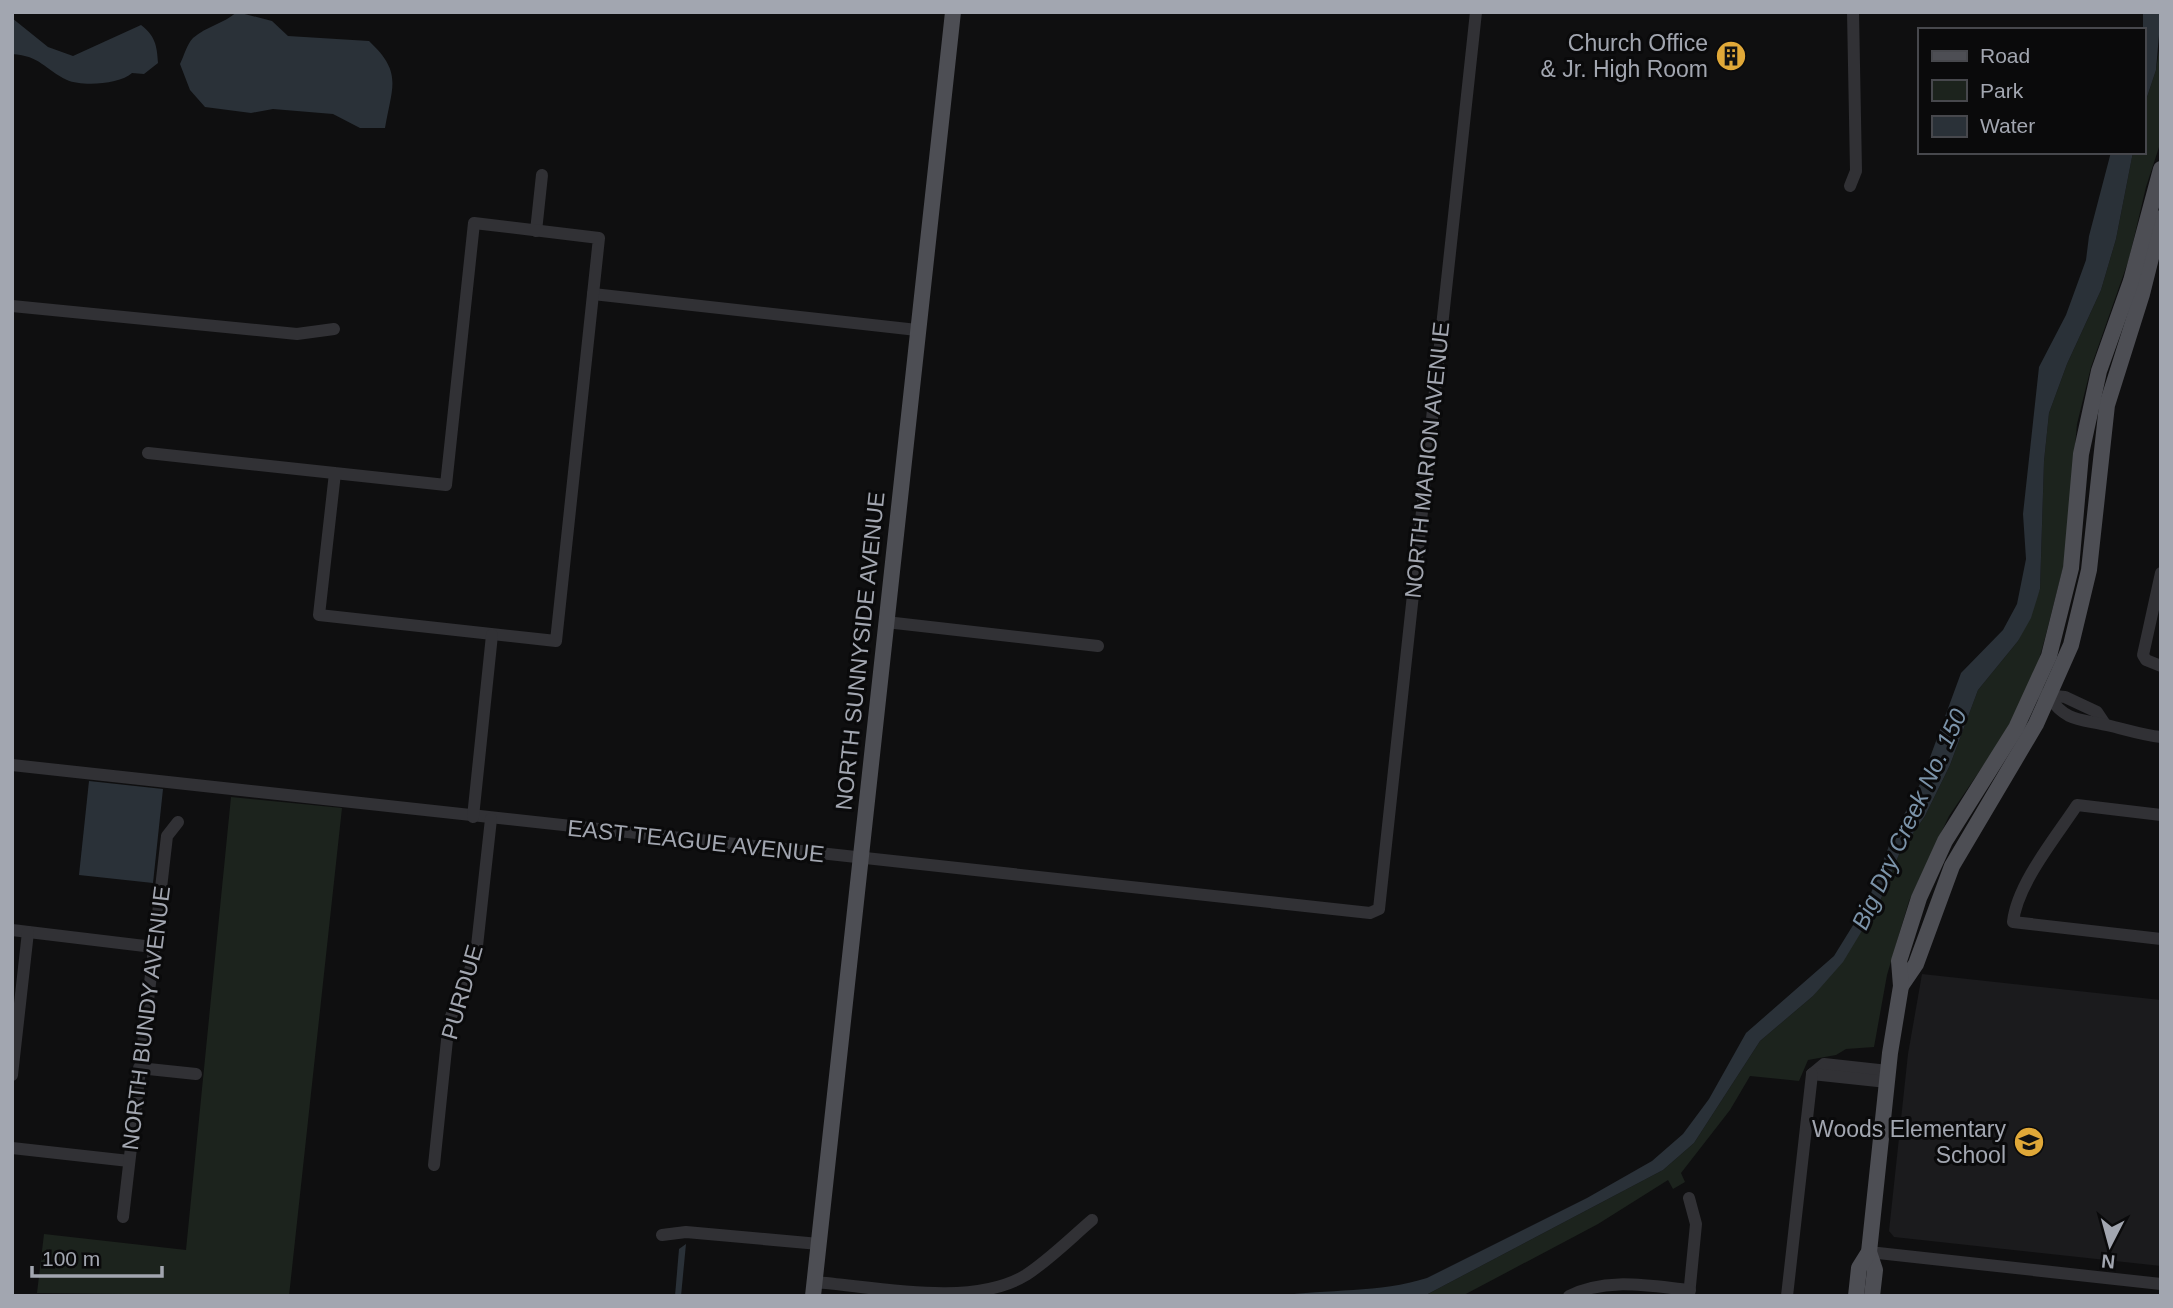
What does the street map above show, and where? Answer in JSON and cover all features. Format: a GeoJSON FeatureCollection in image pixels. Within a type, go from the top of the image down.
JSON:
{"type":"FeatureCollection","features":[{"type":"Feature","properties":{"kind":"main road","name":"NORTH SUNNYSIDE AVENUE"},"geometry":{"type":"LineString","coordinates":[[814,1289],[953,12]]}},
{"type":"Feature","properties":{"kind":"main road"},"geometry":{"type":"LineString","coordinates":[[2042,694],[2071,568],[2081,454],[2099,372],[2131,281],[2161,169]]}},
{"type":"Feature","properties":{"kind":"main road"},"geometry":{"type":"LineString","coordinates":[[1856,1296],[1859,1268],[1868,1252],[1901,986],[1916,964],[1937,900],[1965,840],[2021,750],[2042,694],[2078,621],[2089,570],[2107,405],[2142,294],[2161,218]]}},
{"type":"Feature","properties":{"kind":"main road"},"geometry":{"type":"LineString","coordinates":[[1868,1252],[1875,1270],[1872,1296]]}},
{"type":"Feature","properties":{"kind":"street","name":"NORTH MARION AVENUE"},"geometry":{"type":"LineString","coordinates":[[1379,909],[1475,12]]}},
{"type":"Feature","properties":{"kind":"street"},"geometry":{"type":"LineString","coordinates":[[1850,186],[1856,172],[1853,12]]}},
{"type":"Feature","properties":{"kind":"street"},"geometry":{"type":"LineString","coordinates":[[536,231],[542,175]]}},
{"type":"Feature","properties":{"kind":"street"},"geometry":{"type":"LineString","coordinates":[[148,453],[335,473],[446,485],[474,223],[599,238],[556,641],[319,615],[335,473]]}},
{"type":"Feature","properties":{"kind":"street"},"geometry":{"type":"LineString","coordinates":[[593,294],[918,330]]}},
{"type":"Feature","properties":{"kind":"street"},"geometry":{"type":"LineString","coordinates":[[12,306],[297,334],[334,328]]}},
{"type":"Feature","properties":{"kind":"street"},"geometry":{"type":"LineString","coordinates":[[2161,573],[2143,655],[2146,660],[2161,666]]}},
{"type":"Feature","properties":{"kind":"street"},"geometry":{"type":"LineString","coordinates":[[886,622],[1098,646]]}},
{"type":"Feature","properties":{"kind":"street"},"geometry":{"type":"LineString","coordinates":[[473,817],[492,635]]}},
{"type":"Feature","properties":{"kind":"street"},"geometry":{"type":"LineString","coordinates":[[2042,694],[2058,711],[2090,724],[2105,724],[2161,737]]}},
{"type":"Feature","properties":{"kind":"street","name":"EAST TEAGUE AVENUE"},"geometry":{"type":"LineString","coordinates":[[12,765],[1327,910],[1370,913],[1379,909]]}},
{"type":"Feature","properties":{"kind":"street"},"geometry":{"type":"LineString","coordinates":[[2161,815],[2077,805],[2030,879],[2017,905],[2013,922],[2161,939]]}},
{"type":"Feature","properties":{"kind":"street","name":"PURDUE"},"geometry":{"type":"LineString","coordinates":[[434,1165],[448,1030],[476,955],[491,819]]}},
{"type":"Feature","properties":{"kind":"street","name":"NORTH BUNDY AVENUE"},"geometry":{"type":"LineString","coordinates":[[123,1217],[167,836],[178,822]]}},
{"type":"Feature","properties":{"kind":"street"},"geometry":{"type":"LineString","coordinates":[[12,930],[153,947]]}},
{"type":"Feature","properties":{"kind":"street"},"geometry":{"type":"LineString","coordinates":[[12,1075],[28,932]]}},
{"type":"Feature","properties":{"kind":"street"},"geometry":{"type":"LineString","coordinates":[[1787,1296],[1812,1074],[1824,1064],[1888,1077]]}},
{"type":"Feature","properties":{"kind":"street"},"geometry":{"type":"LineString","coordinates":[[139,1068],[196,1074]]}},
{"type":"Feature","properties":{"kind":"street"},"geometry":{"type":"LineString","coordinates":[[12,1147],[129,1161]]}},
{"type":"Feature","properties":{"kind":"street"},"geometry":{"type":"LineString","coordinates":[[1569,1296],[1588,1289],[1619,1284],[1689,1293],[1696,1224],[1689,1198]]}},
{"type":"Feature","properties":{"kind":"street"},"geometry":{"type":"LineString","coordinates":[[814,1289],[959,1295],[989,1291],[1026,1275],[1092,1220]]}},
{"type":"Feature","properties":{"kind":"street"},"geometry":{"type":"LineString","coordinates":[[662,1235],[686,1232],[819,1244]]}},
{"type":"Feature","properties":{"kind":"street"},"geometry":{"type":"LineString","coordinates":[[1868,1252],[2161,1284]]}},
{"type":"Feature","properties":{"kind":"shaded area","name":"Woods Elementary School"},"geometry":{"type":"Polygon","coordinates":[[[1922,974],[2161,1000],[2161,1266],[1894,1237],[1889,1231],[1908,1054],[1922,974]]]}},
{"type":"Feature","properties":{"kind":"green space"},"geometry":{"type":"Polygon","coordinates":[[[2161,37],[2161,141],[2146,187],[2129,259],[2091,367],[2077,424],[2064,564],[2035,674],[2002,738],[1949,816],[1909,901],[1887,975],[1874,1047],[1846,1049],[1836,1055],[1808,1060],[1799,1081],[1750,1076],[1730,1110],[1681,1173],[1685,1182],[1673,1189],[1668,1180],[1598,1224],[1462,1296],[1424,1296],[1663,1170],[1694,1143],[1760,1041],[1813,996],[1880,901],[1900,852],[1925,816],[1950,765],[1978,690],[2018,641],[2040,589],[2044,461],[2049,413],[2067,364],[2101,290],[2116,239],[2133,154],[2145,154],[2145,103],[2156,70],[2161,37]]]}},
{"type":"Feature","properties":{"kind":"green space"},"geometry":{"type":"Polygon","coordinates":[[[231,797],[342,808],[289,1296],[37,1293],[44,1234],[186,1250],[231,797]]]}},
{"type":"Feature","properties":{"kind":"water"},"geometry":{"type":"Polygon","coordinates":[[[237,12],[272,21],[288,36],[369,41],[380,52],[391,72],[392,90],[385,128],[360,128],[333,114],[273,109],[251,113],[205,107],[190,90],[180,64],[193,38],[237,12]]]}},
{"type":"Feature","properties":{"kind":"water"},"geometry":{"type":"Polygon","coordinates":[[[2143,12],[2161,12],[2156,70],[2145,103],[2145,28],[2143,12]]]}},
{"type":"Feature","properties":{"kind":"water"},"geometry":{"type":"Polygon","coordinates":[[[12,18],[48,47],[73,56],[141,25],[154,41],[158,63],[144,74],[132,73],[110,82],[91,84],[67,80],[30,57],[12,54],[12,18]]]}},
{"type":"Feature","properties":{"kind":"water","name":"Big Dry Creek No. 150"},"geometry":{"type":"Polygon","coordinates":[[[2110,154],[2133,154],[2116,239],[2101,290],[2067,364],[2049,413],[2044,461],[2040,589],[2031,618],[2018,641],[1978,690],[1950,765],[1925,816],[1900,852],[1880,901],[1843,962],[1813,996],[1760,1041],[1694,1143],[1663,1170],[1424,1296],[1278,1296],[1391,1286],[1427,1278],[1587,1198],[1652,1161],[1683,1134],[1709,1099],[1746,1033],[1834,956],[1868,901],[1892,838],[1921,782],[1961,673],[2003,630],[2017,604],[2026,559],[2023,514],[2039,367],[2066,315],[2086,260],[2089,236],[2110,154]]]}},
{"type":"Feature","properties":{"kind":"water"},"geometry":{"type":"Polygon","coordinates":[[[89,781],[163,789],[153,883],[79,875],[89,781]]]}},
{"type":"Feature","properties":{"kind":"water"},"geometry":{"type":"Polygon","coordinates":[[[686,1244],[681,1296],[675,1296],[679,1249],[686,1244]]]}},
{"type":"Feature","properties":{"kind":"place","name":"Church Office & Jr. High Room"},"geometry":{"type":"Point","coordinates":[1731,56]}},
{"type":"Feature","properties":{"kind":"place","name":"Woods Elementary School"},"geometry":{"type":"Point","coordinates":[2029,1142]}}]}
